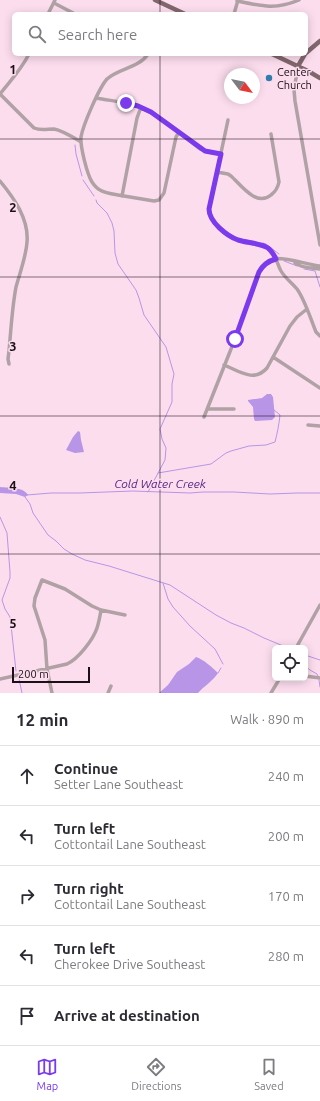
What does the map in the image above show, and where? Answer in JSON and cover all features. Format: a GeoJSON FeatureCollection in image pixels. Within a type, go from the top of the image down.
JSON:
{"type":"FeatureCollection","features":[{"type":"Feature","properties":{"kind":"main road"},"geometry":{"type":"LineString","coordinates":[[154,0],[176,12]]}},
{"type":"Feature","properties":{"kind":"main road"},"geometry":{"type":"LineString","coordinates":[[308,52],[320,41]]}},
{"type":"Feature","properties":{"kind":"main road"},"geometry":{"type":"LineString","coordinates":[[276,56],[320,78]]}},
{"type":"Feature","properties":{"kind":"main road"},"geometry":{"type":"LineString","coordinates":[[298,66],[305,56]]}},
{"type":"Feature","properties":{"kind":"street"},"geometry":{"type":"LineString","coordinates":[[235,12],[238,0],[269,7],[299,0]]}},
{"type":"Feature","properties":{"kind":"street"},"geometry":{"type":"LineString","coordinates":[[49,12],[55,2],[72,12]]}},
{"type":"Feature","properties":{"kind":"street"},"geometry":{"type":"LineString","coordinates":[[28,56],[17,75],[0,94],[34,128],[60,131],[81,142]]}},
{"type":"Feature","properties":{"kind":"street"},"geometry":{"type":"LineString","coordinates":[[146,56],[140,62],[111,76],[103,84],[96,98],[82,132],[81,142],[90,178],[95,186],[102,191],[122,196],[154,201],[159,200],[162,198],[164,193],[178,132]]}},
{"type":"Feature","properties":{"kind":"street"},"geometry":{"type":"LineString","coordinates":[[298,66],[294,90],[294,101],[320,245]]}},
{"type":"Feature","properties":{"kind":"street"},"geometry":{"type":"LineString","coordinates":[[96,98],[141,107],[163,120],[205,151],[221,154]]}},
{"type":"Feature","properties":{"kind":"street"},"geometry":{"type":"LineString","coordinates":[[122,196],[141,107]]}},
{"type":"Feature","properties":{"kind":"street"},"geometry":{"type":"LineString","coordinates":[[228,120],[209,209],[212,220],[232,238],[259,245],[271,250],[282,273],[298,290],[316,332],[320,336]]}},
{"type":"Feature","properties":{"kind":"street"},"geometry":{"type":"LineString","coordinates":[[217,172],[231,176],[254,197],[266,198],[271,195],[277,188],[279,182],[271,134]]}},
{"type":"Feature","properties":{"kind":"street"},"geometry":{"type":"LineString","coordinates":[[0,182],[17,203],[25,224],[27,236],[24,257],[16,288],[8,359],[9,364]]}},
{"type":"Feature","properties":{"kind":"street"},"geometry":{"type":"LineString","coordinates":[[204,417],[263,265],[276,259],[283,259],[292,261],[298,265],[320,267]]}},
{"type":"Feature","properties":{"kind":"street"},"geometry":{"type":"LineString","coordinates":[[224,365],[247,375],[256,375],[264,371],[290,326],[297,317],[307,309]]}},
{"type":"Feature","properties":{"kind":"street"},"geometry":{"type":"LineString","coordinates":[[273,357],[320,388]]}},
{"type":"Feature","properties":{"kind":"street"},"geometry":{"type":"LineString","coordinates":[[207,409],[234,409]]}},
{"type":"Feature","properties":{"kind":"street"},"geometry":{"type":"LineString","coordinates":[[308,425],[320,426]]}},
{"type":"Feature","properties":{"kind":"street"},"geometry":{"type":"LineString","coordinates":[[52,693],[47,669],[45,640],[34,606],[42,580],[65,589],[101,610],[125,615]]}},
{"type":"Feature","properties":{"kind":"street"},"geometry":{"type":"LineString","coordinates":[[298,645],[320,605]]}},
{"type":"Feature","properties":{"kind":"street"},"geometry":{"type":"LineString","coordinates":[[0,679],[47,669],[74,661],[93,636],[101,610]]}},
{"type":"Feature","properties":{"kind":"street"},"geometry":{"type":"LineString","coordinates":[[308,676],[320,678]]}},
{"type":"Feature","properties":{"kind":"street"},"geometry":{"type":"LineString","coordinates":[[271,693],[278,681]]}},
{"type":"Feature","properties":{"kind":"street"},"geometry":{"type":"LineString","coordinates":[[108,693],[111,686]]}},
{"type":"Feature","properties":{"kind":"shaded area"},"geometry":{"type":"Polygon","coordinates":[[[267,394],[271,394],[273,397],[275,417],[272,420],[255,421],[253,407],[248,400],[262,398],[267,394]]]}},
{"type":"Feature","properties":{"kind":"shaded area"},"geometry":{"type":"Polygon","coordinates":[[[78,431],[80,432],[84,452],[75,453],[66,450],[73,437],[78,431]]]}},
{"type":"Feature","properties":{"kind":"shaded area"},"geometry":{"type":"Polygon","coordinates":[[[0,487],[20,489],[28,495],[25,497],[16,494],[0,493],[0,487]]]}},
{"type":"Feature","properties":{"kind":"shaded area"},"geometry":{"type":"Polygon","coordinates":[[[196,657],[211,666],[218,673],[211,681],[198,693],[159,693],[168,685],[177,672],[196,657]]]}},
{"type":"Feature","properties":{"kind":"waterway"},"geometry":{"type":"LineString","coordinates":[[75,145],[82,176]]}},
{"type":"Feature","properties":{"kind":"waterway"},"geometry":{"type":"LineString","coordinates":[[83,180],[94,196]]}},
{"type":"Feature","properties":{"kind":"waterway"},"geometry":{"type":"LineString","coordinates":[[96,200],[107,213],[112,223],[115,253],[118,264],[136,290],[144,315],[166,347],[174,374],[172,384],[172,402],[160,429],[166,448],[165,460],[148,492]]}},
{"type":"Feature","properties":{"kind":"waterway"},"geometry":{"type":"LineString","coordinates":[[263,243],[279,254]]}},
{"type":"Feature","properties":{"kind":"waterway"},"geometry":{"type":"LineString","coordinates":[[284,261],[297,266]]}},
{"type":"Feature","properties":{"kind":"waterway"},"geometry":{"type":"LineString","coordinates":[[304,269],[315,271],[320,287]]}},
{"type":"Feature","properties":{"kind":"waterway"},"geometry":{"type":"LineString","coordinates":[[158,473],[211,464],[231,451],[249,446],[266,445],[275,442],[280,415],[274,410]]}},
{"type":"Feature","properties":{"kind":"waterway","name":"Cold Water Creek"},"geometry":{"type":"LineString","coordinates":[[27,495],[133,491],[190,493],[234,492],[270,494],[320,493]]}},
{"type":"Feature","properties":{"kind":"waterway"},"geometry":{"type":"LineString","coordinates":[[25,497],[30,504],[33,513],[48,535],[72,554],[85,560],[170,585],[216,615],[281,645]]}},
{"type":"Feature","properties":{"kind":"waterway"},"geometry":{"type":"LineString","coordinates":[[0,517],[7,533],[10,572],[10,578],[2,600],[10,617],[16,671]]}},
{"type":"Feature","properties":{"kind":"waterway"},"geometry":{"type":"LineString","coordinates":[[163,583],[168,599],[173,607],[190,626],[215,649],[223,664]]}},
{"type":"Feature","properties":{"kind":"waterway"},"geometry":{"type":"LineString","coordinates":[[308,656],[320,660]]}},
{"type":"Feature","properties":{"kind":"waterway"},"geometry":{"type":"LineString","coordinates":[[218,673],[221,668]]}},
{"type":"Feature","properties":{"kind":"waterway"},"geometry":{"type":"LineString","coordinates":[[308,668],[318,676]]}},
{"type":"Feature","properties":{"kind":"waterway"},"geometry":{"type":"LineString","coordinates":[[19,679],[22,693]]}},
{"type":"Feature","properties":{"kind":"waterway"},"geometry":{"type":"LineString","coordinates":[[319,680],[320,687]]}},
{"type":"Feature","properties":{"kind":"place","name":"Center Church"},"geometry":{"type":"Point","coordinates":[269,78]}},
{"type":"Feature","properties":{"kind":"route"},"geometry":{"type":"LineString","coordinates":[[126,103],[138,106],[151,112],[200,149],[221,154],[209,209],[212,220],[232,238],[265,246],[271,250],[276,259],[263,265],[259,272],[235,339]]}}]}
